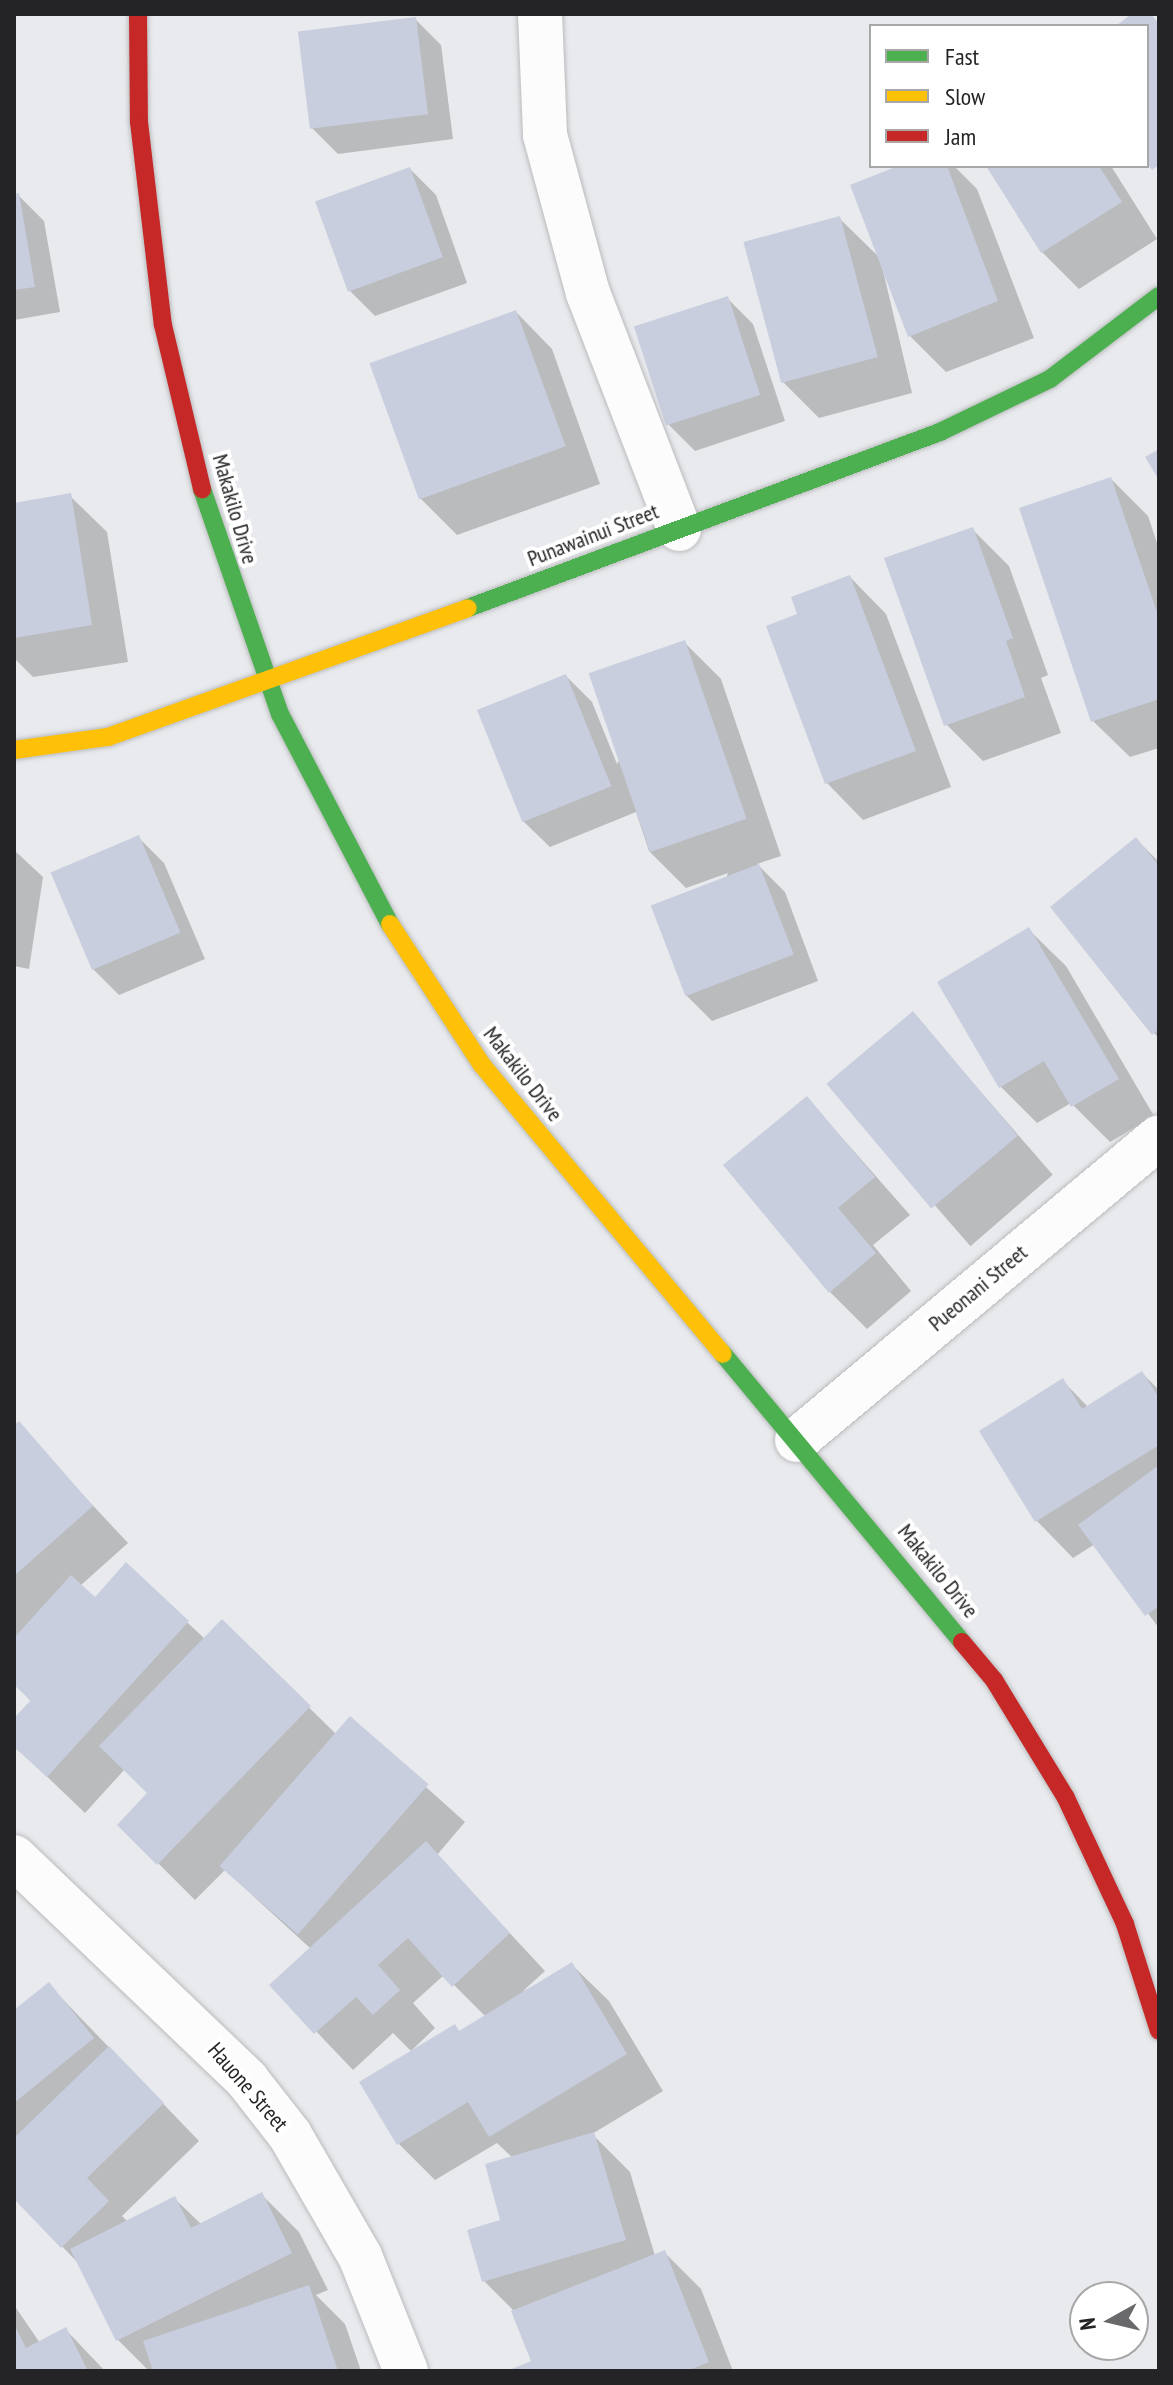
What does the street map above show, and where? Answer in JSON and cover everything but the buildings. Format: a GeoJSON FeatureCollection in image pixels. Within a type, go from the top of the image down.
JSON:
{"type":"FeatureCollection","features":[{"type":"Feature","properties":{"kind":"street","name":"Makakilo Drive"},"geometry":{"type":"LineString","coordinates":[[138,14],[139,122],[163,325],[210,522],[268,683],[371,895],[482,1065],[797,1440],[1002,1693],[1066,1798],[1125,1924],[1159,2031]]}},
{"type":"Feature","properties":{"kind":"street"},"geometry":{"type":"LineString","coordinates":[[540,14],[549,149],[588,293],[679,529]]}},
{"type":"Feature","properties":{"kind":"street","name":"Punawainui Street"},"geometry":{"type":"LineString","coordinates":[[14,750],[108,737],[268,683],[995,408],[1062,371],[1159,296]]}},
{"type":"Feature","properties":{"kind":"street","name":"Pueonani Street"},"geometry":{"type":"LineString","coordinates":[[797,1440],[1159,1137]]}},
{"type":"Feature","properties":{"kind":"street","name":"Hauone Street"},"geometry":{"type":"LineString","coordinates":[[14,1857],[237,2070],[290,2135],[360,2256],[406,2371]]}},
{"type":"Feature","properties":{"kind":"traffic: fast"},"geometry":{"type":"LineString","coordinates":[[468,608],[940,432],[1050,379],[1159,296]]}},
{"type":"Feature","properties":{"kind":"traffic: fast"},"geometry":{"type":"LineString","coordinates":[[202,489],[280,714],[390,924]]}},
{"type":"Feature","properties":{"kind":"traffic: fast"},"geometry":{"type":"LineString","coordinates":[[723,1354],[962,1642]]}},
{"type":"Feature","properties":{"kind":"traffic: slow"},"geometry":{"type":"LineString","coordinates":[[14,750],[108,737],[468,608]]}},
{"type":"Feature","properties":{"kind":"traffic: slow"},"geometry":{"type":"LineString","coordinates":[[390,924],[482,1065],[723,1354]]}},
{"type":"Feature","properties":{"kind":"traffic: jam"},"geometry":{"type":"LineString","coordinates":[[138,14],[139,122],[163,325],[202,489]]}},
{"type":"Feature","properties":{"kind":"traffic: jam"},"geometry":{"type":"LineString","coordinates":[[962,1642],[994,1680],[1066,1798],[1125,1924],[1159,2031]]}}]}
